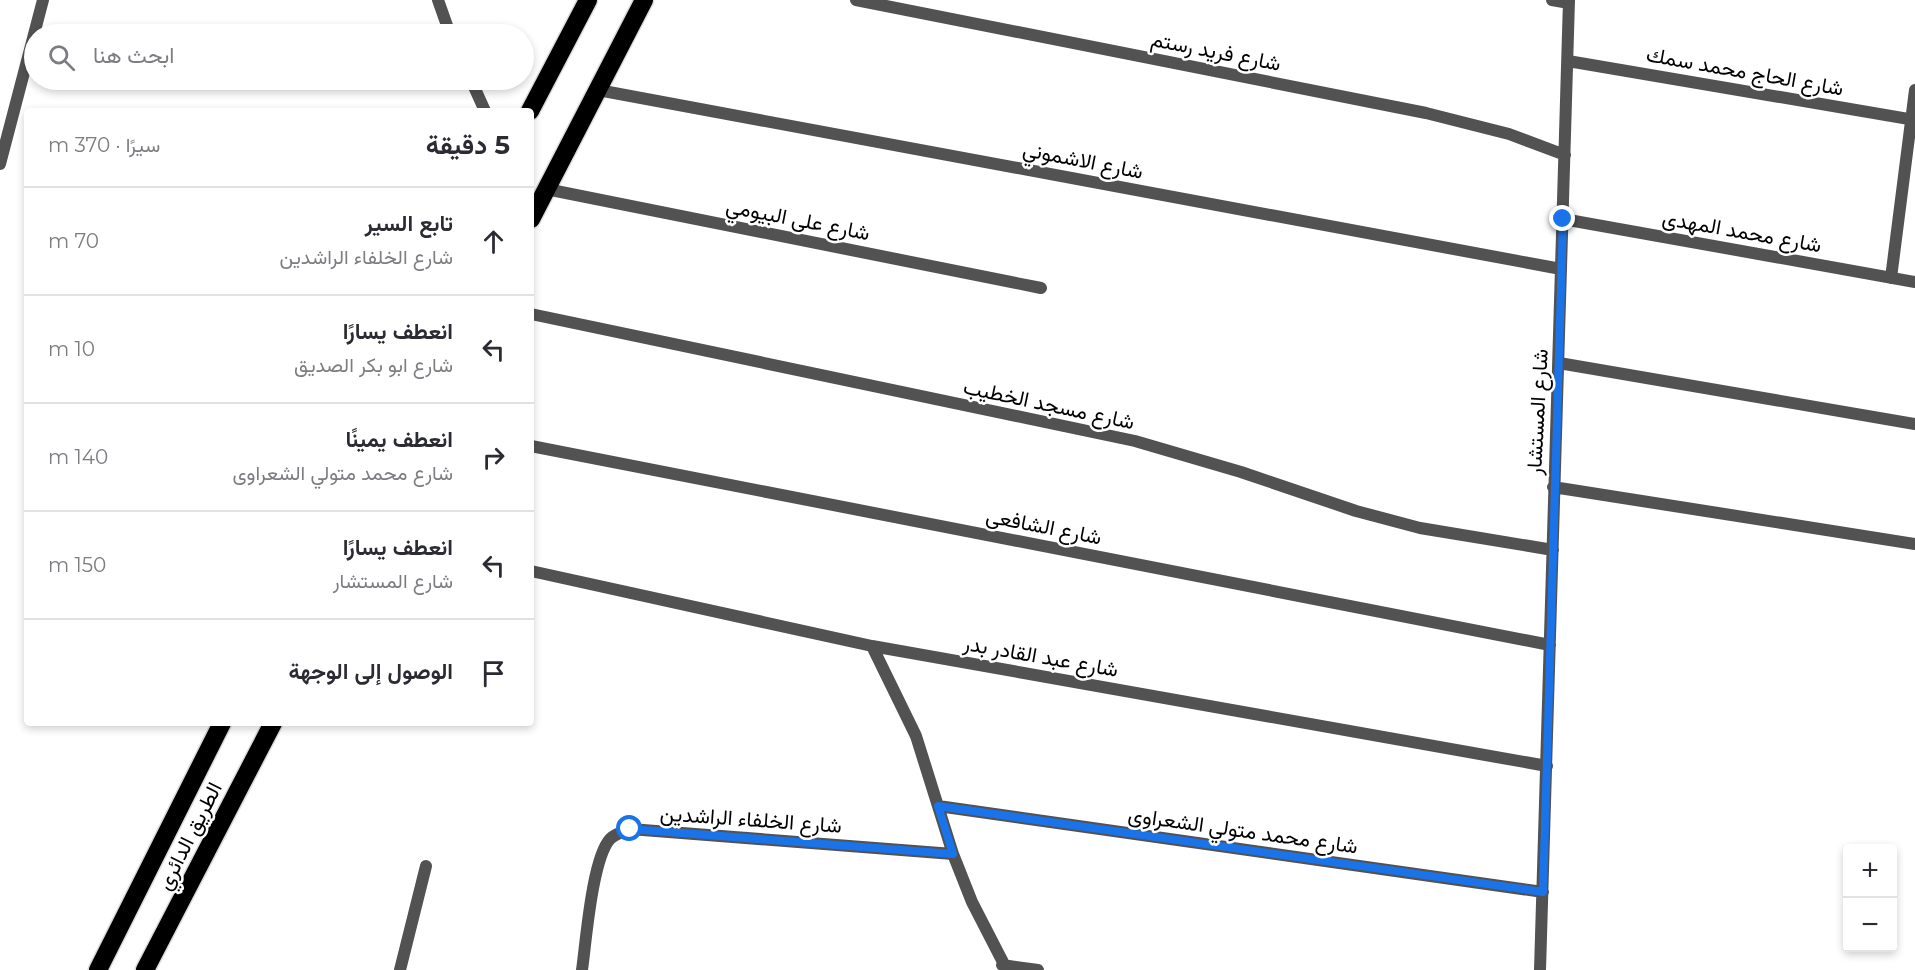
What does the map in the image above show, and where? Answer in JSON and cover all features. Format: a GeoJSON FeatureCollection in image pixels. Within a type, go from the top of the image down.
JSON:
{"type":"FeatureCollection","features":[{"type":"Feature","properties":{"kind":"highway"},"geometry":{"type":"LineString","coordinates":[[532,108],[588,0]]}},
{"type":"Feature","properties":{"kind":"highway"},"geometry":{"type":"LineString","coordinates":[[534,213],[644,0]]}},
{"type":"Feature","properties":{"kind":"highway","name":"الطريق الدائري"},"geometry":{"type":"LineString","coordinates":[[98,970],[220,726]]}},
{"type":"Feature","properties":{"kind":"highway","name":"الطريق الدائري"},"geometry":{"type":"LineString","coordinates":[[144,970],[271,726]]}},
{"type":"Feature","properties":{"kind":"street"},"geometry":{"type":"LineString","coordinates":[[37,24],[43,0]]}},
{"type":"Feature","properties":{"kind":"street"},"geometry":{"type":"LineString","coordinates":[[438,0],[446,24]]}},
{"type":"Feature","properties":{"kind":"street","name":"شارع فريد رستم"},"geometry":{"type":"LineString","coordinates":[[856,0],[1426,113],[1509,134],[1565,155]]}},
{"type":"Feature","properties":{"kind":"street"},"geometry":{"type":"LineString","coordinates":[[1552,0],[1569,2]]}},
{"type":"Feature","properties":{"kind":"street","name":"شارع المستشار"},"geometry":{"type":"LineString","coordinates":[[1540,970],[1569,2]]}},
{"type":"Feature","properties":{"kind":"street","name":"شارع الحاج محمد سمك"},"geometry":{"type":"LineString","coordinates":[[1568,61],[1913,120]]}},
{"type":"Feature","properties":{"kind":"street"},"geometry":{"type":"LineString","coordinates":[[0,164],[24,72]]}},
{"type":"Feature","properties":{"kind":"street"},"geometry":{"type":"LineString","coordinates":[[476,90],[484,108]]}},
{"type":"Feature","properties":{"kind":"street","name":"شارع الاشموني"},"geometry":{"type":"LineString","coordinates":[[598,90],[1561,269]]}},
{"type":"Feature","properties":{"kind":"street"},"geometry":{"type":"LineString","coordinates":[[1891,278],[1913,120],[1915,90]]}},
{"type":"Feature","properties":{"kind":"street","name":"شارع على البيومي"},"geometry":{"type":"LineString","coordinates":[[546,189],[1041,288]]}},
{"type":"Feature","properties":{"kind":"street","name":"شارع محمد المهدى"},"geometry":{"type":"LineString","coordinates":[[1563,219],[1915,282]]}},
{"type":"Feature","properties":{"kind":"street","name":"شارع مسجد الخطيب"},"geometry":{"type":"LineString","coordinates":[[534,315],[1134,441],[1241,472],[1356,511],[1420,528],[1553,550]]}},
{"type":"Feature","properties":{"kind":"street"},"geometry":{"type":"LineString","coordinates":[[1559,363],[1915,424]]}},
{"type":"Feature","properties":{"kind":"street","name":"شارع الشافعى"},"geometry":{"type":"LineString","coordinates":[[534,447],[1550,645]]}},
{"type":"Feature","properties":{"kind":"street"},"geometry":{"type":"LineString","coordinates":[[1553,487],[1915,544]]}},
{"type":"Feature","properties":{"kind":"street","name":"شارع عبد القادر بدر"},"geometry":{"type":"LineString","coordinates":[[534,572],[872,646],[1547,766]]}},
{"type":"Feature","properties":{"kind":"street"},"geometry":{"type":"LineString","coordinates":[[872,646],[916,736],[953,854],[1004,967],[1038,970]]}},
{"type":"Feature","properties":{"kind":"street","name":"شارع محمد متولي الشعراوى"},"geometry":{"type":"LineString","coordinates":[[938,806],[1543,892]]}},
{"type":"Feature","properties":{"kind":"street","name":"شارع الخلفاء الراشدين"},"geometry":{"type":"LineString","coordinates":[[582,970],[601,857],[610,839],[630,829],[953,854]]}},
{"type":"Feature","properties":{"kind":"street"},"geometry":{"type":"LineString","coordinates":[[400,970],[426,866]]}},
{"type":"Feature","properties":{"kind":"route"},"geometry":{"type":"LineString","coordinates":[[630,829],[953,854],[938,806],[1543,892],[1553,487],[1563,219]]}}]}
